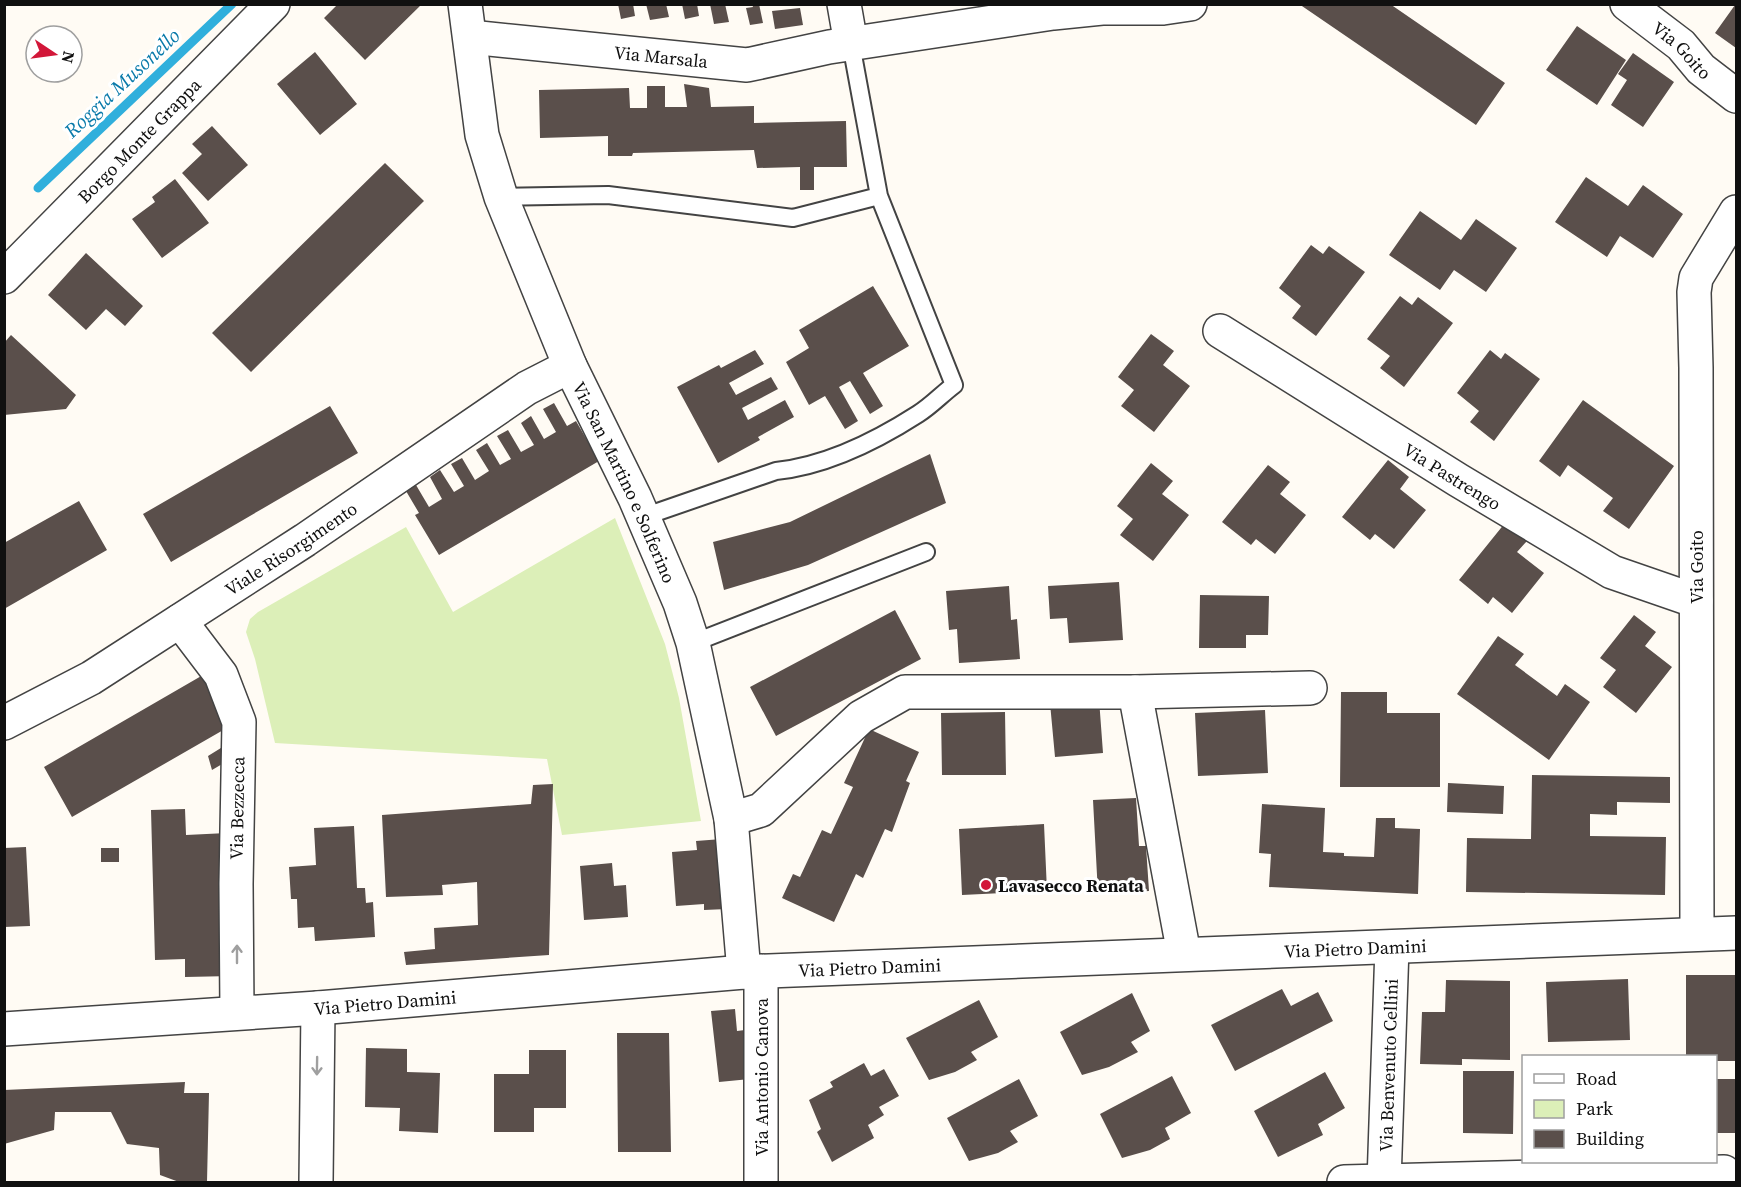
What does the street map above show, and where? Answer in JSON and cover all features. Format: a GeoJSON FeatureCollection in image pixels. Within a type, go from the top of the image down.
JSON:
{"type":"FeatureCollection","features":[{"type":"Feature","properties":{"kind":"street","name":"Borgo Monte Grappa"},"geometry":{"type":"LineString","coordinates":[[4,277],[273,4]]}},
{"type":"Feature","properties":{"kind":"street","name":"Via San Martino e Solferino"},"geometry":{"type":"LineString","coordinates":[[465,4],[482,135],[501,197],[570,366],[643,517],[680,603],[693,643],[731,819],[752,971]]}},
{"type":"Feature","properties":{"kind":"street"},"geometry":{"type":"LineString","coordinates":[[844,4],[851,44]]}},
{"type":"Feature","properties":{"kind":"street","name":"Via Goito"},"geometry":{"type":"LineString","coordinates":[[1627,4],[1681,45],[1701,69],[1737,96]]}},
{"type":"Feature","properties":{"kind":"street","name":"Via Marsala"},"geometry":{"type":"LineString","coordinates":[[470,37],[747,65],[851,44],[1083,7],[1177,6]]}},
{"type":"Feature","properties":{"kind":"street","name":"Via Goito"},"geometry":{"type":"LineString","coordinates":[[1697,934],[1694,292],[1696,278],[1737,212]]}},
{"type":"Feature","properties":{"kind":"street","name":"Via Pastrengo"},"geometry":{"type":"LineString","coordinates":[[1220,331],[1458,480],[1612,572],[1696,602]]}},
{"type":"Feature","properties":{"kind":"street","name":"Viale Risorgimento"},"geometry":{"type":"LineString","coordinates":[[4,723],[91,678],[305,540],[527,388],[570,366]]}},
{"type":"Feature","properties":{"kind":"street","name":"Via Bezzecca"},"geometry":{"type":"LineString","coordinates":[[180,621],[221,675],[239,722],[236,884],[237,1012]]}},
{"type":"Feature","properties":{"kind":"street"},"geometry":{"type":"LineString","coordinates":[[731,819],[761,810],[861,717],[905,692],[1135,692],[1310,688]]}},
{"type":"Feature","properties":{"kind":"street"},"geometry":{"type":"LineString","coordinates":[[1135,692],[1184,954]]}},
{"type":"Feature","properties":{"kind":"street","name":"Via Pietro Damini"},"geometry":{"type":"LineString","coordinates":[[4,1029],[318,1008],[752,971],[1737,933]]}},
{"type":"Feature","properties":{"kind":"street","name":"Via Benvenuto Cellini"},"geometry":{"type":"LineString","coordinates":[[1384,1182],[1392,948]]}},
{"type":"Feature","properties":{"kind":"street","name":"Via Antonio Canova"},"geometry":{"type":"LineString","coordinates":[[752,971],[761,1182]]}},
{"type":"Feature","properties":{"kind":"street"},"geometry":{"type":"LineString","coordinates":[[316,1182],[318,1008]]}},
{"type":"Feature","properties":{"kind":"street"},"geometry":{"type":"LineString","coordinates":[[1344,1182],[1724,1172]]}},
{"type":"Feature","properties":{"kind":"lane"},"geometry":{"type":"LineString","coordinates":[[643,517],[776,471],[797,469],[849,452],[918,414],[954,385],[879,196],[851,44]]}},
{"type":"Feature","properties":{"kind":"lane"},"geometry":{"type":"LineString","coordinates":[[501,197],[608,195],[793,218],[879,196]]}},
{"type":"Feature","properties":{"kind":"lane"},"geometry":{"type":"LineString","coordinates":[[693,643],[926,552]]}},
{"type":"Feature","properties":{"kind":"green space"},"geometry":{"type":"Polygon","coordinates":[[[615,518],[665,644],[679,698],[701,821],[562,835],[547,759],[275,743],[255,659],[246,632],[250,619],[258,612],[406,527],[453,612],[615,518]]]}},
{"type":"Feature","properties":{"kind":"building"},"geometry":{"type":"Polygon","coordinates":[[[338,4],[422,4],[365,60],[324,18],[338,4]]]}},
{"type":"Feature","properties":{"kind":"building"},"geometry":{"type":"Polygon","coordinates":[[[618,4],[633,4],[635,16],[621,19],[618,4]]]}},
{"type":"Feature","properties":{"kind":"building"},"geometry":{"type":"Polygon","coordinates":[[[646,4],[666,4],[669,17],[650,20],[646,4]]]}},
{"type":"Feature","properties":{"kind":"building"},"geometry":{"type":"Polygon","coordinates":[[[682,4],[697,4],[699,16],[685,19],[682,4]]]}},
{"type":"Feature","properties":{"kind":"building"},"geometry":{"type":"Polygon","coordinates":[[[710,4],[725,4],[729,22],[714,24],[710,4]]]}},
{"type":"Feature","properties":{"kind":"building"},"geometry":{"type":"Polygon","coordinates":[[[752,4],[759,4],[763,23],[750,25],[746,8],[753,7],[752,4]]]}},
{"type":"Feature","properties":{"kind":"building"},"geometry":{"type":"Polygon","coordinates":[[[1299,4],[1390,4],[1505,83],[1476,125],[1299,4]]]}},
{"type":"Feature","properties":{"kind":"building"},"geometry":{"type":"Polygon","coordinates":[[[1736,5],[1736,48],[1715,33],[1736,5]]]}},
{"type":"Feature","properties":{"kind":"building"},"geometry":{"type":"Polygon","coordinates":[[[800,8],[803,25],[775,29],[772,11],[800,8]]]}},
{"type":"Feature","properties":{"kind":"building"},"geometry":{"type":"Polygon","coordinates":[[[1577,26],[1626,60],[1597,105],[1546,70],[1577,26]]]}},
{"type":"Feature","properties":{"kind":"building"},"geometry":{"type":"Polygon","coordinates":[[[315,52],[357,104],[320,135],[277,84],[315,52]]]}},
{"type":"Feature","properties":{"kind":"building"},"geometry":{"type":"Polygon","coordinates":[[[1633,53],[1674,82],[1643,127],[1611,105],[1627,80],[1618,74],[1633,53]]]}},
{"type":"Feature","properties":{"kind":"building"},"geometry":{"type":"Polygon","coordinates":[[[684,84],[709,88],[711,107],[754,106],[754,123],[846,121],[847,167],[814,167],[814,190],[800,190],[800,167],[757,168],[754,150],[633,153],[632,156],[608,156],[608,136],[540,138],[539,90],[629,88],[630,108],[647,108],[647,86],[665,86],[665,107],[687,107],[684,84]]]}},
{"type":"Feature","properties":{"kind":"building"},"geometry":{"type":"Polygon","coordinates":[[[212,126],[248,165],[208,201],[182,173],[202,154],[192,144],[212,126]]]}},
{"type":"Feature","properties":{"kind":"building"},"geometry":{"type":"Polygon","coordinates":[[[385,163],[424,201],[251,372],[212,333],[385,163]]]}},
{"type":"Feature","properties":{"kind":"building"},"geometry":{"type":"Polygon","coordinates":[[[1586,177],[1628,206],[1643,185],[1683,214],[1653,258],[1620,236],[1607,257],[1555,222],[1586,177]]]}},
{"type":"Feature","properties":{"kind":"building"},"geometry":{"type":"Polygon","coordinates":[[[175,179],[209,223],[162,258],[132,219],[155,202],[152,197],[175,179]]]}},
{"type":"Feature","properties":{"kind":"building"},"geometry":{"type":"Polygon","coordinates":[[[1420,211],[1461,240],[1476,219],[1517,248],[1486,292],[1454,270],[1440,290],[1389,255],[1420,211]]]}},
{"type":"Feature","properties":{"kind":"building"},"geometry":{"type":"Polygon","coordinates":[[[1311,245],[1323,254],[1329,246],[1365,272],[1316,336],[1292,318],[1301,306],[1279,288],[1311,245]]]}},
{"type":"Feature","properties":{"kind":"building"},"geometry":{"type":"Polygon","coordinates":[[[86,253],[143,306],[125,326],[106,309],[86,330],[48,295],[86,253]]]}},
{"type":"Feature","properties":{"kind":"building"},"geometry":{"type":"Polygon","coordinates":[[[873,286],[909,346],[863,373],[883,406],[870,414],[850,381],[839,387],[858,421],[845,429],[825,396],[809,405],[786,362],[809,348],[799,330],[873,286]]]}},
{"type":"Feature","properties":{"kind":"building"},"geometry":{"type":"Polygon","coordinates":[[[1400,296],[1412,305],[1418,297],[1453,323],[1404,387],[1380,368],[1390,356],[1367,339],[1400,296]]]}},
{"type":"Feature","properties":{"kind":"building"},"geometry":{"type":"Polygon","coordinates":[[[1151,334],[1174,351],[1163,365],[1190,386],[1154,432],[1121,406],[1134,390],[1118,377],[1151,334]]]}},
{"type":"Feature","properties":{"kind":"building"},"geometry":{"type":"Polygon","coordinates":[[[11,335],[76,395],[66,409],[4,415],[4,343],[11,335]]]}},
{"type":"Feature","properties":{"kind":"building"},"geometry":{"type":"Polygon","coordinates":[[[755,350],[764,364],[729,383],[736,395],[771,377],[778,389],[742,408],[748,420],[785,400],[794,417],[758,437],[760,440],[718,463],[677,387],[719,365],[721,368],[755,350]]]}},
{"type":"Feature","properties":{"kind":"building"},"geometry":{"type":"Polygon","coordinates":[[[1490,350],[1501,359],[1505,353],[1540,379],[1494,441],[1470,422],[1479,411],[1457,393],[1490,350]]]}},
{"type":"Feature","properties":{"kind":"building"},"geometry":{"type":"Polygon","coordinates":[[[1583,400],[1674,466],[1629,529],[1603,511],[1613,498],[1568,465],[1560,477],[1539,461],[1583,400]]]}},
{"type":"Feature","properties":{"kind":"building"},"geometry":{"type":"Polygon","coordinates":[[[554,403],[567,426],[576,421],[599,461],[439,555],[415,515],[419,513],[406,491],[416,485],[429,507],[442,499],[430,477],[440,470],[454,492],[464,486],[451,464],[462,458],[475,480],[489,471],[476,450],[487,443],[500,465],[511,459],[497,436],[508,430],[521,452],[534,445],[521,423],[531,416],[544,439],[556,432],[543,409],[554,403]]]}},
{"type":"Feature","properties":{"kind":"building"},"geometry":{"type":"Polygon","coordinates":[[[330,406],[358,453],[171,562],[143,514],[330,406]]]}},
{"type":"Feature","properties":{"kind":"building"},"geometry":{"type":"Polygon","coordinates":[[[930,454],[946,503],[808,565],[724,590],[713,542],[790,522],[930,454]]]}},
{"type":"Feature","properties":{"kind":"building"},"geometry":{"type":"Polygon","coordinates":[[[1388,460],[1409,477],[1400,489],[1426,510],[1394,549],[1375,534],[1370,540],[1342,517],[1388,460]]]}},
{"type":"Feature","properties":{"kind":"building"},"geometry":{"type":"Polygon","coordinates":[[[1151,463],[1173,481],[1162,494],[1189,515],[1153,561],[1120,535],[1133,519],[1117,506],[1151,463]]]}},
{"type":"Feature","properties":{"kind":"building"},"geometry":{"type":"Polygon","coordinates":[[[1268,465],[1290,482],[1280,494],[1306,515],[1275,554],[1256,539],[1251,545],[1222,522],[1268,465]]]}},
{"type":"Feature","properties":{"kind":"building"},"geometry":{"type":"Polygon","coordinates":[[[79,501],[107,550],[4,609],[4,543],[79,501]]]}},
{"type":"Feature","properties":{"kind":"building"},"geometry":{"type":"Polygon","coordinates":[[[1505,523],[1527,541],[1517,552],[1544,573],[1512,613],[1493,597],[1488,604],[1459,580],[1505,523]]]}},
{"type":"Feature","properties":{"kind":"building"},"geometry":{"type":"Polygon","coordinates":[[[1119,582],[1123,640],[1069,643],[1067,618],[1050,619],[1048,586],[1119,582]]]}},
{"type":"Feature","properties":{"kind":"building"},"geometry":{"type":"Polygon","coordinates":[[[1009,586],[1011,620],[1017,619],[1020,659],[959,663],[957,629],[949,630],[946,591],[1009,586]]]}},
{"type":"Feature","properties":{"kind":"building"},"geometry":{"type":"Polygon","coordinates":[[[1200,595],[1269,596],[1268,635],[1246,635],[1246,648],[1199,648],[1200,595]]]}},
{"type":"Feature","properties":{"kind":"building"},"geometry":{"type":"Polygon","coordinates":[[[895,610],[921,659],[776,736],[750,687],[895,610]]]}},
{"type":"Feature","properties":{"kind":"building"},"geometry":{"type":"Polygon","coordinates":[[[1634,615],[1656,632],[1645,646],[1672,667],[1636,713],[1603,687],[1616,670],[1600,658],[1634,615]]]}},
{"type":"Feature","properties":{"kind":"building"},"geometry":{"type":"Polygon","coordinates":[[[1498,636],[1524,654],[1515,665],[1557,696],[1565,684],[1590,702],[1549,760],[1457,694],[1498,636]]]}},
{"type":"Feature","properties":{"kind":"building"},"geometry":{"type":"Polygon","coordinates":[[[203,675],[232,725],[72,817],[44,767],[203,675]]]}},
{"type":"Feature","properties":{"kind":"building"},"geometry":{"type":"Polygon","coordinates":[[[1341,692],[1387,692],[1387,713],[1440,713],[1440,787],[1340,787],[1341,692]]]}},
{"type":"Feature","properties":{"kind":"building"},"geometry":{"type":"Polygon","coordinates":[[[1099,699],[1103,753],[1055,757],[1050,703],[1099,699]]]}},
{"type":"Feature","properties":{"kind":"building"},"geometry":{"type":"Polygon","coordinates":[[[1265,710],[1268,773],[1198,776],[1195,713],[1265,710]]]}},
{"type":"Feature","properties":{"kind":"building"},"geometry":{"type":"Polygon","coordinates":[[[1005,712],[1006,775],[942,775],[941,713],[1005,712]]]}},
{"type":"Feature","properties":{"kind":"building"},"geometry":{"type":"Polygon","coordinates":[[[869,729],[919,752],[906,781],[910,783],[892,832],[885,829],[863,878],[856,874],[834,922],[782,898],[793,874],[800,877],[822,830],[831,834],[853,787],[844,783],[869,729]]]}},
{"type":"Feature","properties":{"kind":"building"},"geometry":{"type":"Polygon","coordinates":[[[229,743],[229,760],[212,770],[208,756],[229,743]]]}},
{"type":"Feature","properties":{"kind":"building"},"geometry":{"type":"Polygon","coordinates":[[[1532,775],[1670,777],[1670,803],[1617,802],[1617,815],[1590,814],[1590,836],[1666,837],[1665,895],[1466,892],[1467,838],[1531,839],[1532,775]]]}},
{"type":"Feature","properties":{"kind":"building"},"geometry":{"type":"Polygon","coordinates":[[[1448,783],[1504,786],[1503,814],[1447,812],[1448,783]]]}},
{"type":"Feature","properties":{"kind":"building"},"geometry":{"type":"Polygon","coordinates":[[[553,784],[549,955],[406,965],[404,952],[435,949],[434,928],[478,925],[477,882],[442,885],[443,895],[386,897],[382,815],[531,804],[533,785],[553,784]]]}},
{"type":"Feature","properties":{"kind":"building"},"geometry":{"type":"Polygon","coordinates":[[[1136,798],[1139,846],[1146,846],[1149,891],[1098,894],[1093,800],[1136,798]]]}},
{"type":"Feature","properties":{"kind":"building"},"geometry":{"type":"Polygon","coordinates":[[[1262,804],[1325,808],[1323,852],[1344,853],[1344,856],[1374,857],[1376,818],[1395,818],[1395,828],[1420,829],[1418,894],[1269,887],[1271,854],[1259,853],[1262,804]]]}},
{"type":"Feature","properties":{"kind":"building"},"geometry":{"type":"Polygon","coordinates":[[[185,809],[186,835],[227,833],[232,976],[185,977],[185,959],[155,960],[151,810],[185,809]]]}},
{"type":"Feature","properties":{"kind":"building"},"geometry":{"type":"Polygon","coordinates":[[[1044,824],[1047,891],[962,895],[959,829],[1044,824]]]}},
{"type":"Feature","properties":{"kind":"building"},"geometry":{"type":"Polygon","coordinates":[[[354,826],[357,888],[365,888],[366,903],[373,902],[375,937],[315,941],[314,927],[298,928],[297,899],[291,899],[289,867],[316,865],[314,828],[354,826]]]}},
{"type":"Feature","properties":{"kind":"building"},"geometry":{"type":"Polygon","coordinates":[[[722,839],[727,909],[704,910],[704,904],[676,906],[672,852],[697,850],[696,841],[722,839]]]}},
{"type":"Feature","properties":{"kind":"building"},"geometry":{"type":"Polygon","coordinates":[[[26,847],[30,926],[4,927],[4,848],[26,847]]]}},
{"type":"Feature","properties":{"kind":"building"},"geometry":{"type":"Polygon","coordinates":[[[101,848],[119,848],[119,862],[101,862],[101,848]]]}},
{"type":"Feature","properties":{"kind":"building"},"geometry":{"type":"Polygon","coordinates":[[[612,863],[614,886],[626,885],[628,917],[584,920],[580,866],[612,863]]]}},
{"type":"Feature","properties":{"kind":"building"},"geometry":{"type":"Polygon","coordinates":[[[1686,975],[1736,975],[1736,1061],[1717,1061],[1717,1055],[1686,1055],[1686,975]]]}},
{"type":"Feature","properties":{"kind":"building"},"geometry":{"type":"Polygon","coordinates":[[[1628,979],[1630,1040],[1548,1042],[1546,982],[1628,979]]]}},
{"type":"Feature","properties":{"kind":"building"},"geometry":{"type":"Polygon","coordinates":[[[1446,980],[1510,981],[1510,1060],[1462,1059],[1462,1065],[1420,1064],[1422,1012],[1445,1012],[1446,980]]]}},
{"type":"Feature","properties":{"kind":"building"},"geometry":{"type":"Polygon","coordinates":[[[1282,989],[1291,1006],[1318,992],[1333,1021],[1235,1071],[1211,1025],[1282,989]]]}},
{"type":"Feature","properties":{"kind":"building"},"geometry":{"type":"Polygon","coordinates":[[[1132,993],[1150,1031],[1131,1042],[1138,1052],[1109,1067],[1082,1075],[1060,1032],[1132,993]]]}},
{"type":"Feature","properties":{"kind":"building"},"geometry":{"type":"Polygon","coordinates":[[[979,1000],[998,1037],[971,1052],[977,1060],[955,1072],[929,1080],[906,1038],[979,1000]]]}},
{"type":"Feature","properties":{"kind":"building"},"geometry":{"type":"Polygon","coordinates":[[[735,1009],[737,1031],[745,1030],[750,1079],[719,1082],[711,1011],[735,1009]]]}},
{"type":"Feature","properties":{"kind":"building"},"geometry":{"type":"Polygon","coordinates":[[[617,1033],[669,1033],[671,1152],[618,1152],[617,1033]]]}},
{"type":"Feature","properties":{"kind":"building"},"geometry":{"type":"Polygon","coordinates":[[[366,1048],[407,1049],[407,1072],[440,1073],[438,1133],[399,1131],[400,1108],[365,1107],[366,1048]]]}},
{"type":"Feature","properties":{"kind":"building"},"geometry":{"type":"Polygon","coordinates":[[[529,1050],[566,1050],[566,1108],[534,1108],[534,1132],[494,1132],[494,1074],[529,1074],[529,1050]]]}},
{"type":"Feature","properties":{"kind":"building"},"geometry":{"type":"Polygon","coordinates":[[[864,1063],[871,1076],[884,1069],[899,1096],[879,1107],[884,1115],[868,1125],[874,1138],[832,1162],[817,1132],[821,1129],[809,1100],[833,1087],[830,1082],[864,1063]]]}},
{"type":"Feature","properties":{"kind":"building"},"geometry":{"type":"Polygon","coordinates":[[[1463,1071],[1514,1071],[1513,1134],[1463,1133],[1463,1071]]]}},
{"type":"Feature","properties":{"kind":"building"},"geometry":{"type":"Polygon","coordinates":[[[1325,1072],[1345,1108],[1318,1124],[1323,1135],[1278,1157],[1254,1111],[1325,1072]]]}},
{"type":"Feature","properties":{"kind":"building"},"geometry":{"type":"Polygon","coordinates":[[[1172,1076],[1191,1113],[1165,1128],[1170,1139],[1150,1150],[1122,1158],[1100,1114],[1172,1076]]]}},
{"type":"Feature","properties":{"kind":"building"},"geometry":{"type":"Polygon","coordinates":[[[1019,1079],[1038,1116],[1010,1131],[1018,1142],[998,1153],[969,1161],[947,1118],[1019,1079]]]}},
{"type":"Feature","properties":{"kind":"building"},"geometry":{"type":"Polygon","coordinates":[[[1717,1079],[1736,1079],[1736,1133],[1717,1133],[1717,1079]]]}},
{"type":"Feature","properties":{"kind":"building"},"geometry":{"type":"Polygon","coordinates":[[[185,1082],[184,1093],[209,1093],[207,1182],[179,1182],[160,1175],[159,1148],[127,1144],[111,1112],[55,1112],[54,1130],[4,1144],[4,1090],[185,1082]]]}},
{"type":"Feature","properties":{"kind":"waterway","name":"Roggia Musonello"},"geometry":{"type":"LineString","coordinates":[[38,188],[232,4]]}},
{"type":"Feature","properties":{"kind":"place","name":"Lavasecco Renata"},"geometry":{"type":"Point","coordinates":[986,885]}}]}
